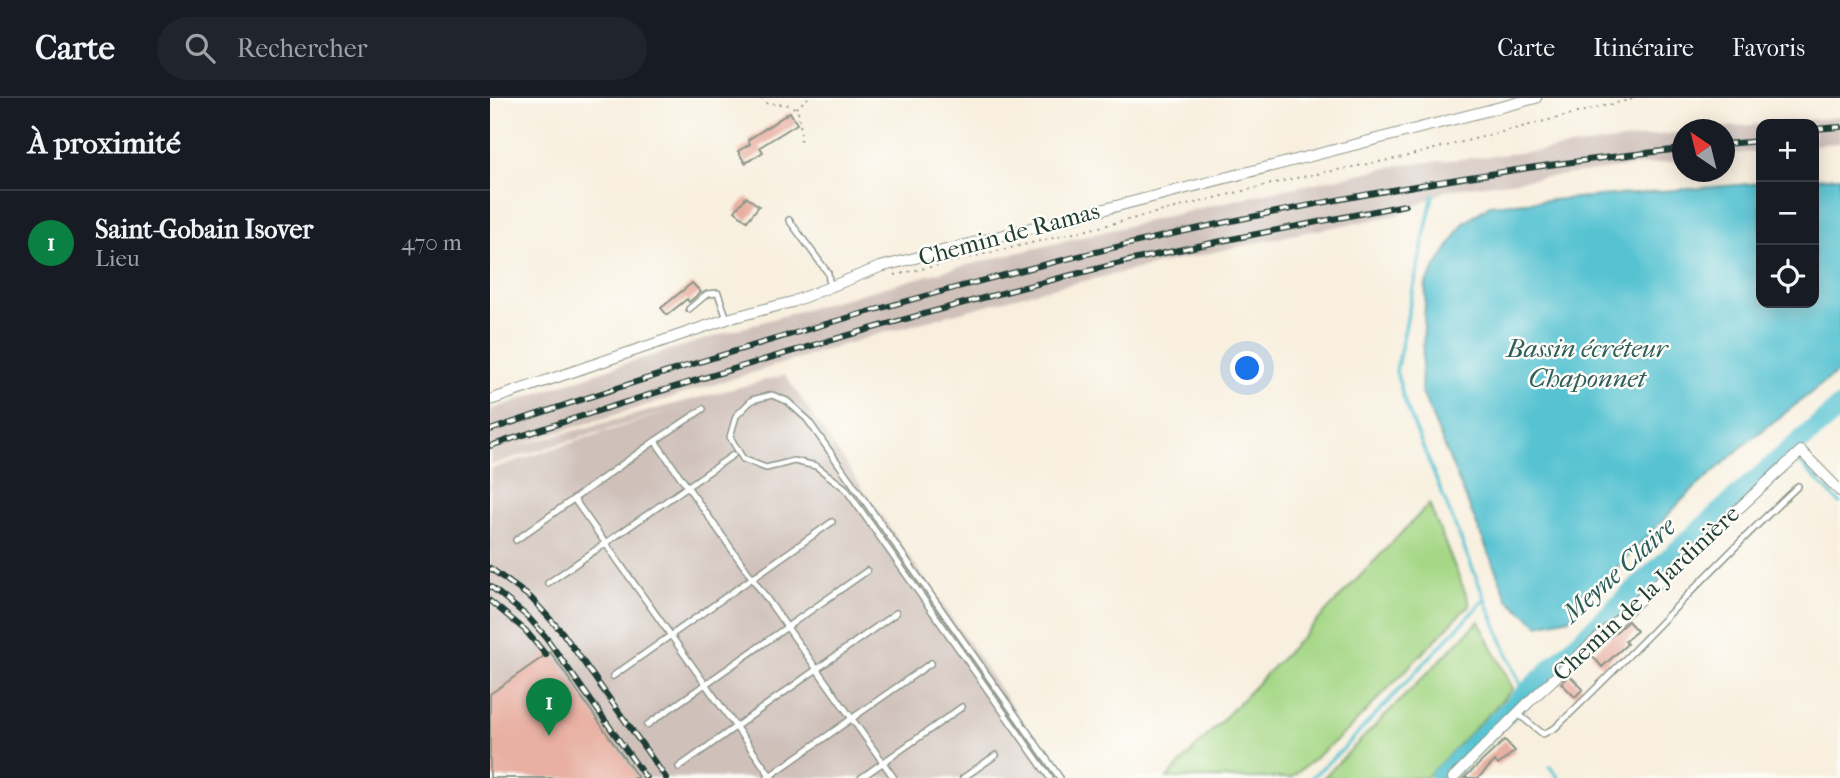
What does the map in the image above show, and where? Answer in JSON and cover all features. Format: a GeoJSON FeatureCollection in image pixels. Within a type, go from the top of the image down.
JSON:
{"type":"FeatureCollection","features":[{"type":"Feature","properties":{"kind":"street","name":"Chemin de Ramas"},"geometry":{"type":"LineString","coordinates":[[490,400],[727,319],[792,302],[893,264],[1536,98]]}},
{"type":"Feature","properties":{"kind":"street","name":"Chemin de la Jardinière"},"geometry":{"type":"LineString","coordinates":[[1453,778],[1517,713],[1801,451],[1840,491]]}},
{"type":"Feature","properties":{"kind":"lane"},"geometry":{"type":"LineString","coordinates":[[789,220],[828,273],[830,287]]}},
{"type":"Feature","properties":{"kind":"lane"},"geometry":{"type":"LineString","coordinates":[[689,309],[707,294],[718,293],[727,319]]}},
{"type":"Feature","properties":{"kind":"lane"},"geometry":{"type":"LineString","coordinates":[[1049,778],[845,488],[816,466],[794,461],[766,468],[743,459],[730,438],[736,416],[752,400],[772,396],[788,401],[807,419],[1060,778]]}},
{"type":"Feature","properties":{"kind":"lane"},"geometry":{"type":"LineString","coordinates":[[516,540],[703,409]]}},
{"type":"Feature","properties":{"kind":"lane"},"geometry":{"type":"LineString","coordinates":[[655,441],[894,778]]}},
{"type":"Feature","properties":{"kind":"lane"},"geometry":{"type":"LineString","coordinates":[[548,583],[733,454]]}},
{"type":"Feature","properties":{"kind":"lane"},"geometry":{"type":"LineString","coordinates":[[1517,713],[1543,734],[1555,728],[1617,669],[1740,540],[1798,486]]}},
{"type":"Feature","properties":{"kind":"lane"},"geometry":{"type":"LineString","coordinates":[[574,499],[770,777],[932,663]]}},
{"type":"Feature","properties":{"kind":"lane"},"geometry":{"type":"LineString","coordinates":[[612,676],[832,522]]}},
{"type":"Feature","properties":{"kind":"lane"},"geometry":{"type":"LineString","coordinates":[[647,725],[866,571]]}},
{"type":"Feature","properties":{"kind":"lane"},"geometry":{"type":"LineString","coordinates":[[678,767],[896,613]]}},
{"type":"Feature","properties":{"kind":"lane"},"geometry":{"type":"LineString","coordinates":[[861,778],[962,707]]}},
{"type":"Feature","properties":{"kind":"lane"},"geometry":{"type":"LineString","coordinates":[[963,778],[996,755]]}},
{"type":"Feature","properties":{"kind":"path"},"geometry":{"type":"LineString","coordinates":[[761,98],[765,103],[791,105],[798,111],[800,144]]}},
{"type":"Feature","properties":{"kind":"path"},"geometry":{"type":"LineString","coordinates":[[795,108],[808,98]]}},
{"type":"Feature","properties":{"kind":"path"},"geometry":{"type":"LineString","coordinates":[[899,275],[1291,179],[1399,158],[1636,98]]}},
{"type":"Feature","properties":{"kind":"shaded area"},"geometry":{"type":"Polygon","coordinates":[[[1840,117],[1840,143],[1819,145],[1818,119],[1840,117]]]}},
{"type":"Feature","properties":{"kind":"shaded area"},"geometry":{"type":"Polygon","coordinates":[[[1756,124],[1756,152],[1735,154],[1735,126],[1756,124]]]}},
{"type":"Feature","properties":{"kind":"shaded area"},"geometry":{"type":"Polygon","coordinates":[[[1672,133],[1672,161],[1447,190],[1398,215],[1296,234],[1043,290],[875,335],[494,452],[785,375],[1061,778],[490,778],[490,469],[686,406],[490,465],[490,410],[617,366],[795,312],[947,270],[1247,197],[1401,165],[1539,151],[1672,133]]]}},
{"type":"Feature","properties":{"kind":"green space"},"geometry":{"type":"Polygon","coordinates":[[[1429,504],[1470,604],[1347,731],[1291,778],[1167,778],[1429,504]]]}},
{"type":"Feature","properties":{"kind":"green space"},"geometry":{"type":"Polygon","coordinates":[[[1479,621],[1513,689],[1426,778],[1323,778],[1479,621]]]}},
{"type":"Feature","properties":{"kind":"water","name":"Bassin écréteur Chaponnet"},"geometry":{"type":"Polygon","coordinates":[[[1840,177],[1840,370],[1744,445],[1686,496],[1569,618],[1539,625],[1508,600],[1421,390],[1426,283],[1463,224],[1490,205],[1756,183],[1756,308],[1819,308],[1819,179],[1840,177]]]}},
{"type":"Feature","properties":{"kind":"building"},"geometry":{"type":"Polygon","coordinates":[[[790,112],[797,124],[760,147],[763,152],[745,163],[738,151],[750,144],[748,140],[790,112]]]}},
{"type":"Feature","properties":{"kind":"building"},"geometry":{"type":"Polygon","coordinates":[[[746,197],[759,206],[747,221],[735,211],[746,197]]]}},
{"type":"Feature","properties":{"kind":"building"},"geometry":{"type":"Polygon","coordinates":[[[692,283],[701,292],[667,315],[661,308],[692,283]]]}},
{"type":"Feature","properties":{"kind":"building"},"geometry":{"type":"Polygon","coordinates":[[[1628,621],[1637,631],[1602,667],[1591,654],[1628,621]]]}},
{"type":"Feature","properties":{"kind":"building"},"geometry":{"type":"Polygon","coordinates":[[[550,652],[638,778],[490,778],[490,694],[550,652]]]}},
{"type":"Feature","properties":{"kind":"building"},"geometry":{"type":"Polygon","coordinates":[[[1569,675],[1583,689],[1575,697],[1561,683],[1569,675]]]}},
{"type":"Feature","properties":{"kind":"building"},"geometry":{"type":"Polygon","coordinates":[[[1505,740],[1515,751],[1498,765],[1495,761],[1478,778],[1464,778],[1505,740]]]}},
{"type":"Feature","properties":{"kind":"waterway"},"geometry":{"type":"LineString","coordinates":[[1433,195],[1396,371],[1405,403],[1524,694]]}},
{"type":"Feature","properties":{"kind":"waterway","name":"Meyne Claire"},"geometry":{"type":"LineString","coordinates":[[1440,778],[1636,589],[1840,407]]}},
{"type":"Feature","properties":{"kind":"waterway"},"geometry":{"type":"LineString","coordinates":[[1799,462],[1840,503]]}},
{"type":"Feature","properties":{"kind":"waterway"},"geometry":{"type":"LineString","coordinates":[[1311,778],[1343,749],[1484,600]]}},
{"type":"Feature","properties":{"kind":"waterway"},"geometry":{"type":"LineString","coordinates":[[1550,767],[1559,778]]}},
{"type":"Feature","properties":{"kind":"railway"},"geometry":{"type":"LineString","coordinates":[[1819,129],[1840,127]]}},
{"type":"Feature","properties":{"kind":"railway"},"geometry":{"type":"LineString","coordinates":[[1735,143],[1756,141]]}},
{"type":"Feature","properties":{"kind":"railway"},"geometry":{"type":"LineString","coordinates":[[490,430],[782,337],[1079,256],[1378,192],[1530,168],[1672,150]]}},
{"type":"Feature","properties":{"kind":"railway"},"geometry":{"type":"LineString","coordinates":[[490,446],[725,371],[1040,283],[1155,255],[1405,205]]}},
{"type":"Feature","properties":{"kind":"railway"},"geometry":{"type":"LineString","coordinates":[[490,568],[531,598],[562,632],[666,778]]}},
{"type":"Feature","properties":{"kind":"railway"},"geometry":{"type":"LineString","coordinates":[[490,586],[528,617],[545,636],[646,778]]}},
{"type":"Feature","properties":{"kind":"railway"},"geometry":{"type":"LineString","coordinates":[[490,601],[525,630],[546,655]]}},
{"type":"Feature","properties":{"kind":"place","name":"Saint-Gobain Isover"},"geometry":{"type":"Point","coordinates":[549,736]}}]}
